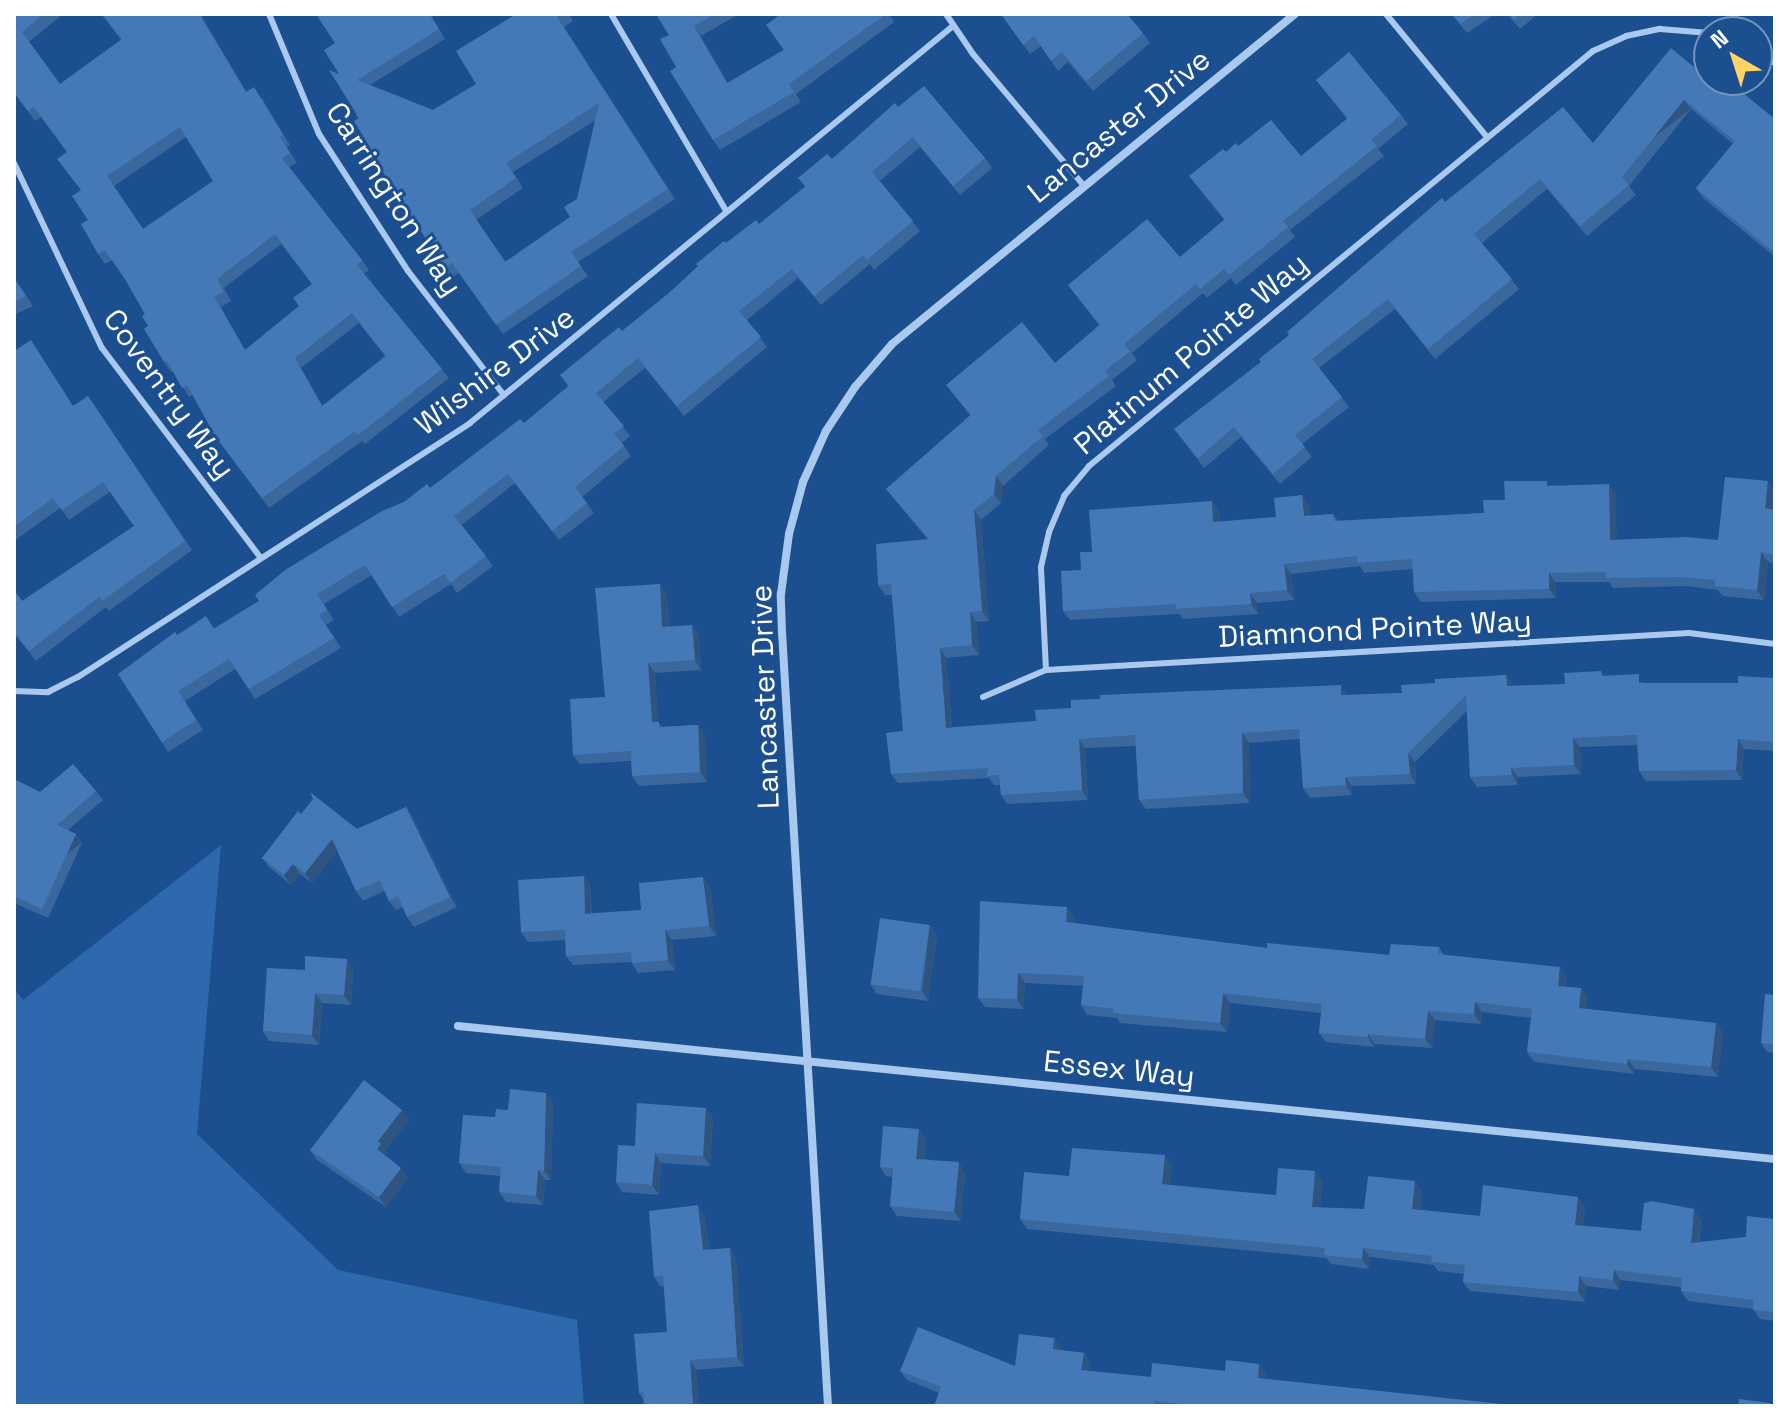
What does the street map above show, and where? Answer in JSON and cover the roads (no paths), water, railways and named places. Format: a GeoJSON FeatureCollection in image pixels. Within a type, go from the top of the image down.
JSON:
{"type":"FeatureCollection","features":[{"type":"Feature","properties":{"kind":"street","name":"Lancaster Drive"},"geometry":{"type":"LineString","coordinates":[[828,1406],[781,607],[789,534],[803,482],[826,431],[855,387],[892,344],[1295,14]]}},
{"type":"Feature","properties":{"kind":"street","name":"Essex Way"},"geometry":{"type":"LineString","coordinates":[[458,1026],[1775,1159]]}},
{"type":"Feature","properties":{"kind":"lane","name":"Carrington Way"},"geometry":{"type":"LineString","coordinates":[[269,14],[319,134],[408,271],[504,395]]}},
{"type":"Feature","properties":{"kind":"lane"},"geometry":{"type":"LineString","coordinates":[[611,14],[726,211]]}},
{"type":"Feature","properties":{"kind":"lane"},"geometry":{"type":"LineString","coordinates":[[946,14],[973,54],[1084,186]]}},
{"type":"Feature","properties":{"kind":"lane"},"geometry":{"type":"LineString","coordinates":[[1386,14],[1487,137]]}},
{"type":"Feature","properties":{"kind":"lane","name":"Wilshire Drive"},"geometry":{"type":"LineString","coordinates":[[14,691],[25,694],[48,692],[78,677],[470,423],[953,26]]}},
{"type":"Feature","properties":{"kind":"lane","name":"Platinum Pointe Way"},"geometry":{"type":"LineString","coordinates":[[1046,670],[1041,567],[1046,543],[1064,496],[1089,466],[1593,51],[1626,36],[1660,29],[1693,32]]}},
{"type":"Feature","properties":{"kind":"lane","name":"Coventry Way"},"geometry":{"type":"LineString","coordinates":[[14,163],[102,348],[260,557]]}},
{"type":"Feature","properties":{"kind":"lane","name":"Diamnond Pointe Way"},"geometry":{"type":"LineString","coordinates":[[983,697],[1046,670],[1689,633],[1775,644]]}}]}
